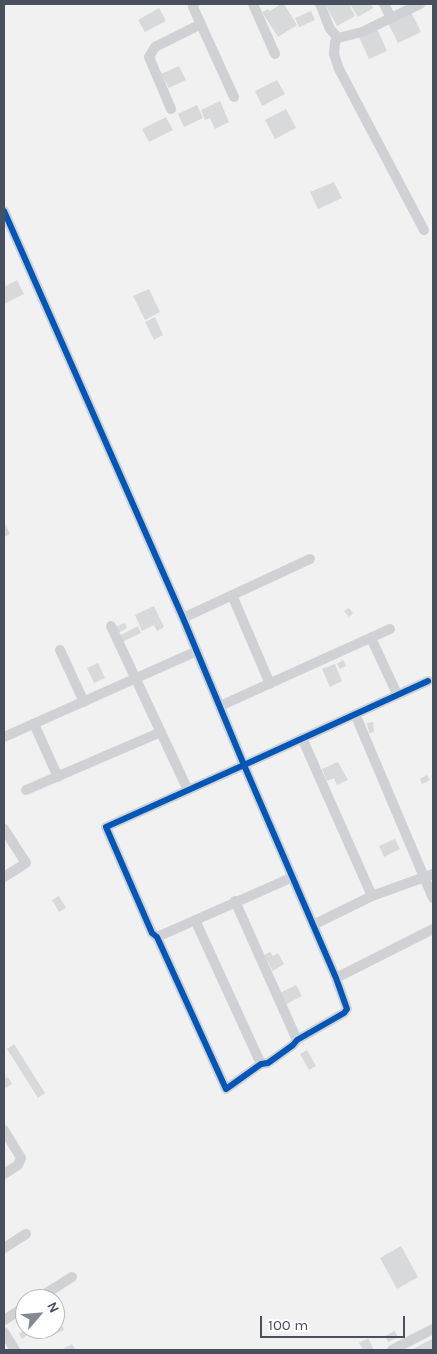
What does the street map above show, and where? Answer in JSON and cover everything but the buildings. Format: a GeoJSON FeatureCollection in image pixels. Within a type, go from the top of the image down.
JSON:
{"type":"FeatureCollection","features":[{"type":"Feature","properties":{"kind":"street"},"geometry":{"type":"LineString","coordinates":[[194,4],[193,7],[234,97]]}},
{"type":"Feature","properties":{"kind":"street"},"geometry":{"type":"LineString","coordinates":[[253,4],[275,54]]}},
{"type":"Feature","properties":{"kind":"street"},"geometry":{"type":"LineString","coordinates":[[320,4],[330,29],[338,38]]}},
{"type":"Feature","properties":{"kind":"street"},"geometry":{"type":"LineString","coordinates":[[384,4],[391,18]]}},
{"type":"Feature","properties":{"kind":"street"},"geometry":{"type":"LineString","coordinates":[[338,38],[362,32],[420,4]]}},
{"type":"Feature","properties":{"kind":"street"},"geometry":{"type":"LineString","coordinates":[[171,109],[149,56],[155,47],[201,24]]}},
{"type":"Feature","properties":{"kind":"street"},"geometry":{"type":"LineString","coordinates":[[338,38],[334,54],[339,69],[424,230]]}},
{"type":"Feature","properties":{"kind":"street"},"geometry":{"type":"LineString","coordinates":[[4,211],[183,618],[244,765],[336,978],[347,1009],[344,1013],[297,1040],[268,1063],[261,1064],[226,1089],[157,937],[152,933],[106,827],[244,765],[397,694],[428,682]]}},
{"type":"Feature","properties":{"kind":"street"},"geometry":{"type":"LineString","coordinates":[[183,618],[310,560]]}},
{"type":"Feature","properties":{"kind":"street"},"geometry":{"type":"LineString","coordinates":[[232,595],[270,684]]}},
{"type":"Feature","properties":{"kind":"street"},"geometry":{"type":"LineString","coordinates":[[111,626],[188,790]]}},
{"type":"Feature","properties":{"kind":"street"},"geometry":{"type":"LineString","coordinates":[[220,706],[390,629]]}},
{"type":"Feature","properties":{"kind":"street"},"geometry":{"type":"LineString","coordinates":[[372,638],[397,694]]}},
{"type":"Feature","properties":{"kind":"street"},"geometry":{"type":"LineString","coordinates":[[60,650],[84,702]]}},
{"type":"Feature","properties":{"kind":"street"},"geometry":{"type":"LineString","coordinates":[[4,738],[197,652]]}},
{"type":"Feature","properties":{"kind":"street"},"geometry":{"type":"LineString","coordinates":[[355,714],[428,876],[433,898]]}},
{"type":"Feature","properties":{"kind":"street"},"geometry":{"type":"LineString","coordinates":[[34,724],[58,777]]}},
{"type":"Feature","properties":{"kind":"street"},"geometry":{"type":"LineString","coordinates":[[26,790],[161,732]]}},
{"type":"Feature","properties":{"kind":"street"},"geometry":{"type":"LineString","coordinates":[[302,738],[372,896]]}},
{"type":"Feature","properties":{"kind":"street"},"geometry":{"type":"LineString","coordinates":[[4,829],[26,863],[4,877]]}},
{"type":"Feature","properties":{"kind":"street"},"geometry":{"type":"LineString","coordinates":[[313,925],[372,896],[428,876]]}},
{"type":"Feature","properties":{"kind":"street"},"geometry":{"type":"LineString","coordinates":[[157,937],[293,877]]}},
{"type":"Feature","properties":{"kind":"street"},"geometry":{"type":"LineString","coordinates":[[235,901],[297,1040]]}},
{"type":"Feature","properties":{"kind":"street"},"geometry":{"type":"LineString","coordinates":[[195,920],[261,1064]]}},
{"type":"Feature","properties":{"kind":"street"},"geometry":{"type":"LineString","coordinates":[[336,978],[433,929]]}},
{"type":"Feature","properties":{"kind":"street"},"geometry":{"type":"LineString","coordinates":[[4,1130],[20,1158],[18,1165],[4,1174]]}},
{"type":"Feature","properties":{"kind":"street"},"geometry":{"type":"LineString","coordinates":[[4,1248],[26,1234]]}},
{"type":"Feature","properties":{"kind":"street"},"geometry":{"type":"LineString","coordinates":[[53,1289],[72,1277]]}},
{"type":"Feature","properties":{"kind":"street"},"geometry":{"type":"LineString","coordinates":[[4,1320],[15,1313]]}},
{"type":"Feature","properties":{"kind":"street"},"geometry":{"type":"LineString","coordinates":[[392,1350],[433,1329]]}},
{"type":"Feature","properties":{"kind":"street"},"geometry":{"type":"LineString","coordinates":[[4,1332],[15,1350]]}},
{"type":"Feature","properties":{"kind":"cycle path"},"geometry":{"type":"LineString","coordinates":[[4,211],[183,618],[244,765],[106,827],[152,933],[157,937],[226,1089],[261,1064],[268,1063],[297,1040],[344,1013],[347,1009],[336,978],[244,765],[428,681]]}}]}
